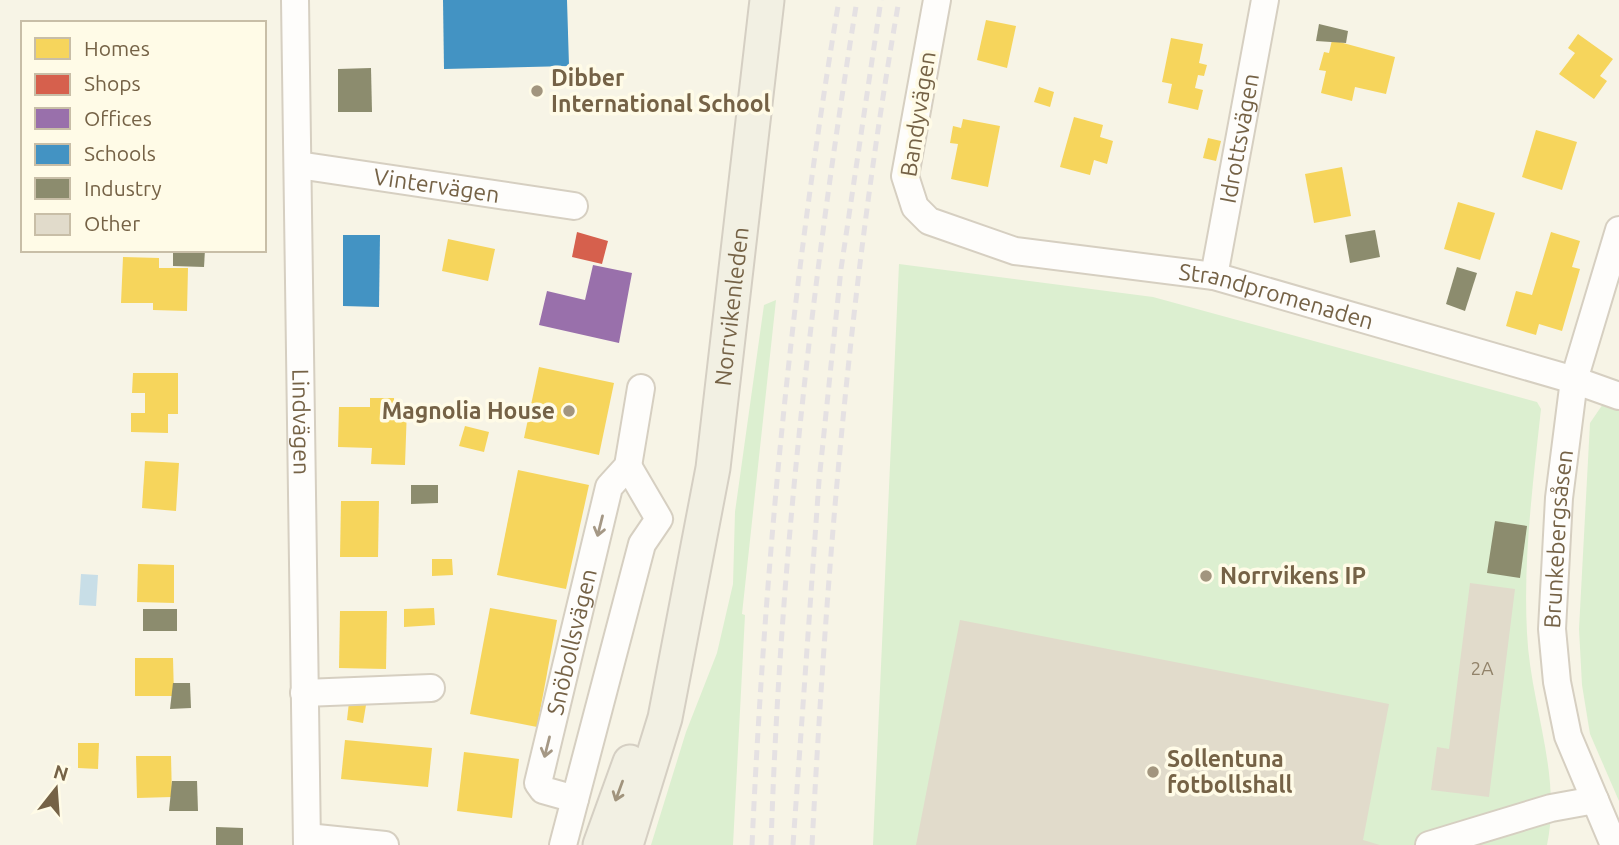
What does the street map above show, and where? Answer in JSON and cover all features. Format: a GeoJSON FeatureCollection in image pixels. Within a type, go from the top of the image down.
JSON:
{"type":"FeatureCollection","features":[{"type":"Feature","properties":{"kind":"main road","name":"Norrvikenleden"},"geometry":{"type":"LineString","coordinates":[[626,845],[666,718],[713,468],[767,0]]}},
{"type":"Feature","properties":{"kind":"main road","name":"Norrvikenleden"},"geometry":{"type":"LineString","coordinates":[[600,845],[685,612]]}},
{"type":"Feature","properties":{"kind":"street","name":"Lindvägen"},"geometry":{"type":"LineString","coordinates":[[295,0],[307,841]]}},
{"type":"Feature","properties":{"kind":"street","name":"Bandyvägen"},"geometry":{"type":"LineString","coordinates":[[929,220],[915,207],[905,176],[937,0]]}},
{"type":"Feature","properties":{"kind":"street","name":"Idrottsvägen"},"geometry":{"type":"LineString","coordinates":[[1214,276],[1265,0]]}},
{"type":"Feature","properties":{"kind":"street","name":"Vintervägen"},"geometry":{"type":"LineString","coordinates":[[298,165],[574,206]]}},
{"type":"Feature","properties":{"kind":"street","name":"Strandpromenaden"},"geometry":{"type":"LineString","coordinates":[[929,220],[1015,251],[1214,276],[1574,380],[1619,396]]}},
{"type":"Feature","properties":{"kind":"street","name":"Brunkebergsåsen"},"geometry":{"type":"LineString","coordinates":[[1614,845],[1604,801],[1567,736],[1557,682],[1552,629],[1559,498],[1574,380],[1619,230]]}},
{"type":"Feature","properties":{"kind":"street","name":"Snöbollsvägen"},"geometry":{"type":"LineString","coordinates":[[575,799],[542,790],[538,783],[609,486],[628,466],[641,388]]}},
{"type":"Feature","properties":{"kind":"street","name":"Snöbollsvägen"},"geometry":{"type":"LineString","coordinates":[[563,845],[642,544],[659,519],[628,466]]}},
{"type":"Feature","properties":{"kind":"street"},"geometry":{"type":"LineString","coordinates":[[304,693],[431,688]]}},
{"type":"Feature","properties":{"kind":"street"},"geometry":{"type":"LineString","coordinates":[[1429,845],[1550,808],[1604,801]]}},
{"type":"Feature","properties":{"kind":"street"},"geometry":{"type":"LineString","coordinates":[[307,841],[385,845]]}},
{"type":"Feature","properties":{"kind":"green space","name":"Norrvikens IP"},"geometry":{"type":"Polygon","coordinates":[[[899,264],[1153,297],[1537,402],[1541,409],[1530,521],[1526,605],[1529,659],[1551,792],[1547,845],[873,845],[899,264]]]}},
{"type":"Feature","properties":{"kind":"green space"},"geometry":{"type":"Polygon","coordinates":[[[776,300],[742,614],[745,615],[733,845],[651,845],[686,732],[717,653],[733,584],[735,512],[764,305],[776,300]]]}},
{"type":"Feature","properties":{"kind":"green space"},"geometry":{"type":"Polygon","coordinates":[[[1603,404],[1619,406],[1619,801],[1590,734],[1582,685],[1579,629],[1590,423],[1603,404]]]}},
{"type":"Feature","properties":{"kind":"water"},"geometry":{"type":"Polygon","coordinates":[[[81,574],[98,575],[96,606],[79,605],[81,574]]]}},
{"type":"Feature","properties":{"kind":"building: Homes"},"geometry":{"type":"Polygon","coordinates":[[[986,20],[1016,26],[1007,68],[977,60],[986,20]]]}},
{"type":"Feature","properties":{"kind":"building: Homes"},"geometry":{"type":"Polygon","coordinates":[[[1578,34],[1613,59],[1600,76],[1607,81],[1594,99],[1559,74],[1575,53],[1568,48],[1578,34]]]}},
{"type":"Feature","properties":{"kind":"building: Homes"},"geometry":{"type":"Polygon","coordinates":[[[1171,38],[1203,44],[1199,63],[1207,65],[1204,76],[1198,75],[1195,88],[1203,90],[1198,110],[1168,103],[1172,84],[1162,82],[1171,38]]]}},
{"type":"Feature","properties":{"kind":"building: Homes"},"geometry":{"type":"Polygon","coordinates":[[[1332,40],[1395,57],[1386,94],[1355,87],[1352,101],[1321,93],[1326,71],[1319,70],[1324,52],[1329,53],[1332,40]]]}},
{"type":"Feature","properties":{"kind":"building: Homes"},"geometry":{"type":"Polygon","coordinates":[[[1039,87],[1054,92],[1050,107],[1034,102],[1039,87]]]}},
{"type":"Feature","properties":{"kind":"building: Homes"},"geometry":{"type":"Polygon","coordinates":[[[1074,117],[1103,125],[1100,137],[1113,141],[1107,164],[1094,160],[1090,175],[1060,167],[1074,117]]]}},
{"type":"Feature","properties":{"kind":"building: Homes"},"geometry":{"type":"Polygon","coordinates":[[[963,119],[1000,126],[988,187],[951,179],[958,144],[950,143],[953,126],[961,128],[963,119]]]}},
{"type":"Feature","properties":{"kind":"building: Homes"},"geometry":{"type":"Polygon","coordinates":[[[1536,130],[1577,142],[1562,190],[1522,177],[1536,130]]]}},
{"type":"Feature","properties":{"kind":"building: Homes"},"geometry":{"type":"Polygon","coordinates":[[[1208,138],[1221,141],[1216,161],[1203,158],[1208,138]]]}},
{"type":"Feature","properties":{"kind":"building: Homes"},"geometry":{"type":"Polygon","coordinates":[[[1342,167],[1351,216],[1314,223],[1305,174],[1342,167]]]}},
{"type":"Feature","properties":{"kind":"building: Homes"},"geometry":{"type":"Polygon","coordinates":[[[1458,202],[1495,213],[1480,260],[1444,249],[1458,202]]]}},
{"type":"Feature","properties":{"kind":"building: Homes"},"geometry":{"type":"Polygon","coordinates":[[[1551,232],[1580,241],[1572,267],[1580,269],[1562,331],[1539,324],[1536,335],[1506,326],[1516,291],[1532,295],[1551,232]]]}},
{"type":"Feature","properties":{"kind":"building: Homes"},"geometry":{"type":"Polygon","coordinates":[[[448,239],[495,249],[488,281],[442,271],[448,239]]]}},
{"type":"Feature","properties":{"kind":"building: Homes"},"geometry":{"type":"Polygon","coordinates":[[[123,257],[159,258],[159,268],[188,268],[187,311],[153,310],[153,303],[121,303],[123,257]]]}},
{"type":"Feature","properties":{"kind":"building: Homes","name":"Magnolia House"},"geometry":{"type":"Polygon","coordinates":[[[539,367],[614,383],[599,455],[524,438],[539,367]]]}},
{"type":"Feature","properties":{"kind":"building: Homes"},"geometry":{"type":"Polygon","coordinates":[[[133,373],[178,373],[178,414],[168,414],[168,433],[131,432],[131,413],[145,413],[145,393],[132,393],[133,373]]]}},
{"type":"Feature","properties":{"kind":"building: Homes"},"geometry":{"type":"Polygon","coordinates":[[[370,398],[394,398],[394,407],[407,408],[405,465],[371,464],[372,448],[338,447],[339,407],[370,407],[370,398]]]}},
{"type":"Feature","properties":{"kind":"building: Homes"},"geometry":{"type":"Polygon","coordinates":[[[465,426],[489,432],[484,452],[459,446],[465,426]]]}},
{"type":"Feature","properties":{"kind":"building: Homes"},"geometry":{"type":"Polygon","coordinates":[[[145,461],[179,463],[176,511],[142,508],[145,461]]]}},
{"type":"Feature","properties":{"kind":"building: Homes"},"geometry":{"type":"Polygon","coordinates":[[[518,470],[589,485],[566,589],[497,575],[518,470]]]}},
{"type":"Feature","properties":{"kind":"building: Homes"},"geometry":{"type":"Polygon","coordinates":[[[341,501],[379,501],[378,557],[340,557],[341,501]]]}},
{"type":"Feature","properties":{"kind":"building: Homes"},"geometry":{"type":"Polygon","coordinates":[[[432,559],[452,559],[453,575],[432,576],[432,559]]]}},
{"type":"Feature","properties":{"kind":"building: Homes"},"geometry":{"type":"Polygon","coordinates":[[[138,564],[174,565],[174,603],[137,602],[138,564]]]}},
{"type":"Feature","properties":{"kind":"building: Homes"},"geometry":{"type":"Polygon","coordinates":[[[434,608],[435,625],[404,627],[404,609],[434,608]]]}},
{"type":"Feature","properties":{"kind":"building: Homes"},"geometry":{"type":"Polygon","coordinates":[[[490,608],[557,620],[537,727],[470,714],[490,608]]]}},
{"type":"Feature","properties":{"kind":"building: Homes"},"geometry":{"type":"Polygon","coordinates":[[[340,611],[387,611],[386,669],[339,668],[340,611]]]}},
{"type":"Feature","properties":{"kind":"building: Homes"},"geometry":{"type":"Polygon","coordinates":[[[135,658],[173,658],[174,696],[135,696],[135,658]]]}},
{"type":"Feature","properties":{"kind":"building: Homes"},"geometry":{"type":"Polygon","coordinates":[[[349,702],[366,705],[363,723],[347,720],[349,702]]]}},
{"type":"Feature","properties":{"kind":"building: Homes"},"geometry":{"type":"Polygon","coordinates":[[[345,740],[432,748],[428,787],[341,779],[345,740]]]}},
{"type":"Feature","properties":{"kind":"building: Homes"},"geometry":{"type":"Polygon","coordinates":[[[78,743],[99,743],[98,769],[78,768],[78,743]]]}},
{"type":"Feature","properties":{"kind":"building: Homes"},"geometry":{"type":"Polygon","coordinates":[[[464,752],[519,759],[512,818],[457,811],[464,752]]]}},
{"type":"Feature","properties":{"kind":"building: Homes"},"geometry":{"type":"Polygon","coordinates":[[[136,756],[171,756],[172,797],[137,798],[136,756]]]}},
{"type":"Feature","properties":{"kind":"building: Shops"},"geometry":{"type":"Polygon","coordinates":[[[577,232],[608,241],[602,264],[572,257],[577,232]]]}},
{"type":"Feature","properties":{"kind":"building: Offices"},"geometry":{"type":"Polygon","coordinates":[[[593,265],[632,273],[619,343],[539,325],[547,291],[585,300],[593,265]]]}},
{"type":"Feature","properties":{"kind":"building: Schools"},"geometry":{"type":"Polygon","coordinates":[[[443,0],[567,0],[569,66],[444,69],[443,0]]]}},
{"type":"Feature","properties":{"kind":"building: Schools"},"geometry":{"type":"Polygon","coordinates":[[[343,235],[380,235],[379,307],[343,306],[343,235]]]}},
{"type":"Feature","properties":{"kind":"building: Industry"},"geometry":{"type":"Polygon","coordinates":[[[1319,24],[1348,31],[1346,43],[1316,41],[1319,24]]]}},
{"type":"Feature","properties":{"kind":"building: Industry"},"geometry":{"type":"Polygon","coordinates":[[[371,68],[372,112],[338,112],[338,69],[371,68]]]}},
{"type":"Feature","properties":{"kind":"building: Industry"},"geometry":{"type":"Polygon","coordinates":[[[1375,230],[1380,257],[1350,263],[1345,235],[1375,230]]]}},
{"type":"Feature","properties":{"kind":"building: Industry"},"geometry":{"type":"Polygon","coordinates":[[[173,252],[205,252],[204,267],[173,266],[173,252]]]}},
{"type":"Feature","properties":{"kind":"building: Industry"},"geometry":{"type":"Polygon","coordinates":[[[1457,267],[1477,273],[1465,311],[1446,304],[1457,267]]]}},
{"type":"Feature","properties":{"kind":"building: Industry"},"geometry":{"type":"Polygon","coordinates":[[[411,485],[438,485],[438,503],[411,504],[411,485]]]}},
{"type":"Feature","properties":{"kind":"building: Industry"},"geometry":{"type":"Polygon","coordinates":[[[1495,521],[1527,526],[1520,578],[1487,573],[1495,521]]]}},
{"type":"Feature","properties":{"kind":"building: Industry"},"geometry":{"type":"Polygon","coordinates":[[[143,609],[177,609],[177,631],[143,631],[143,609]]]}},
{"type":"Feature","properties":{"kind":"building: Industry"},"geometry":{"type":"Polygon","coordinates":[[[173,683],[190,683],[191,708],[170,709],[173,683]]]}},
{"type":"Feature","properties":{"kind":"building: Industry"},"geometry":{"type":"Polygon","coordinates":[[[172,781],[197,781],[198,811],[169,811],[172,781]]]}},
{"type":"Feature","properties":{"kind":"building: Industry"},"geometry":{"type":"Polygon","coordinates":[[[216,827],[243,828],[243,845],[216,845],[216,827]]]}},
{"type":"Feature","properties":{"kind":"building: Other"},"geometry":{"type":"Polygon","coordinates":[[[1470,583],[1515,589],[1489,797],[1431,790],[1437,747],[1449,749],[1470,583]]]}},
{"type":"Feature","properties":{"kind":"building: Other","name":"Sollentuna fotbollshall"},"geometry":{"type":"Polygon","coordinates":[[[960,620],[1389,704],[1363,840],[1380,845],[916,845],[960,620]]]}},
{"type":"Feature","properties":{"kind":"railway"},"geometry":{"type":"LineString","coordinates":[[752,845],[764,633],[783,421],[807,210],[839,0]]}},
{"type":"Feature","properties":{"kind":"railway"},"geometry":{"type":"LineString","coordinates":[[771,845],[782,633],[800,421],[826,210],[857,0]]}},
{"type":"Feature","properties":{"kind":"railway"},"geometry":{"type":"LineString","coordinates":[[793,845],[819,481],[841,269],[881,0]]}},
{"type":"Feature","properties":{"kind":"railway"},"geometry":{"type":"LineString","coordinates":[[812,845],[825,633],[843,421],[867,210],[899,0]]}},
{"type":"Feature","properties":{"kind":"place","name":"Dibber International School"},"geometry":{"type":"Point","coordinates":[537,91]}},
{"type":"Feature","properties":{"kind":"place","name":"Magnolia House"},"geometry":{"type":"Point","coordinates":[569,411]}},
{"type":"Feature","properties":{"kind":"place","name":"Norrvikens IP"},"geometry":{"type":"Point","coordinates":[1206,576]}},
{"type":"Feature","properties":{"kind":"place","name":"Sollentuna fotbollshall"},"geometry":{"type":"Point","coordinates":[1153,772]}}]}
